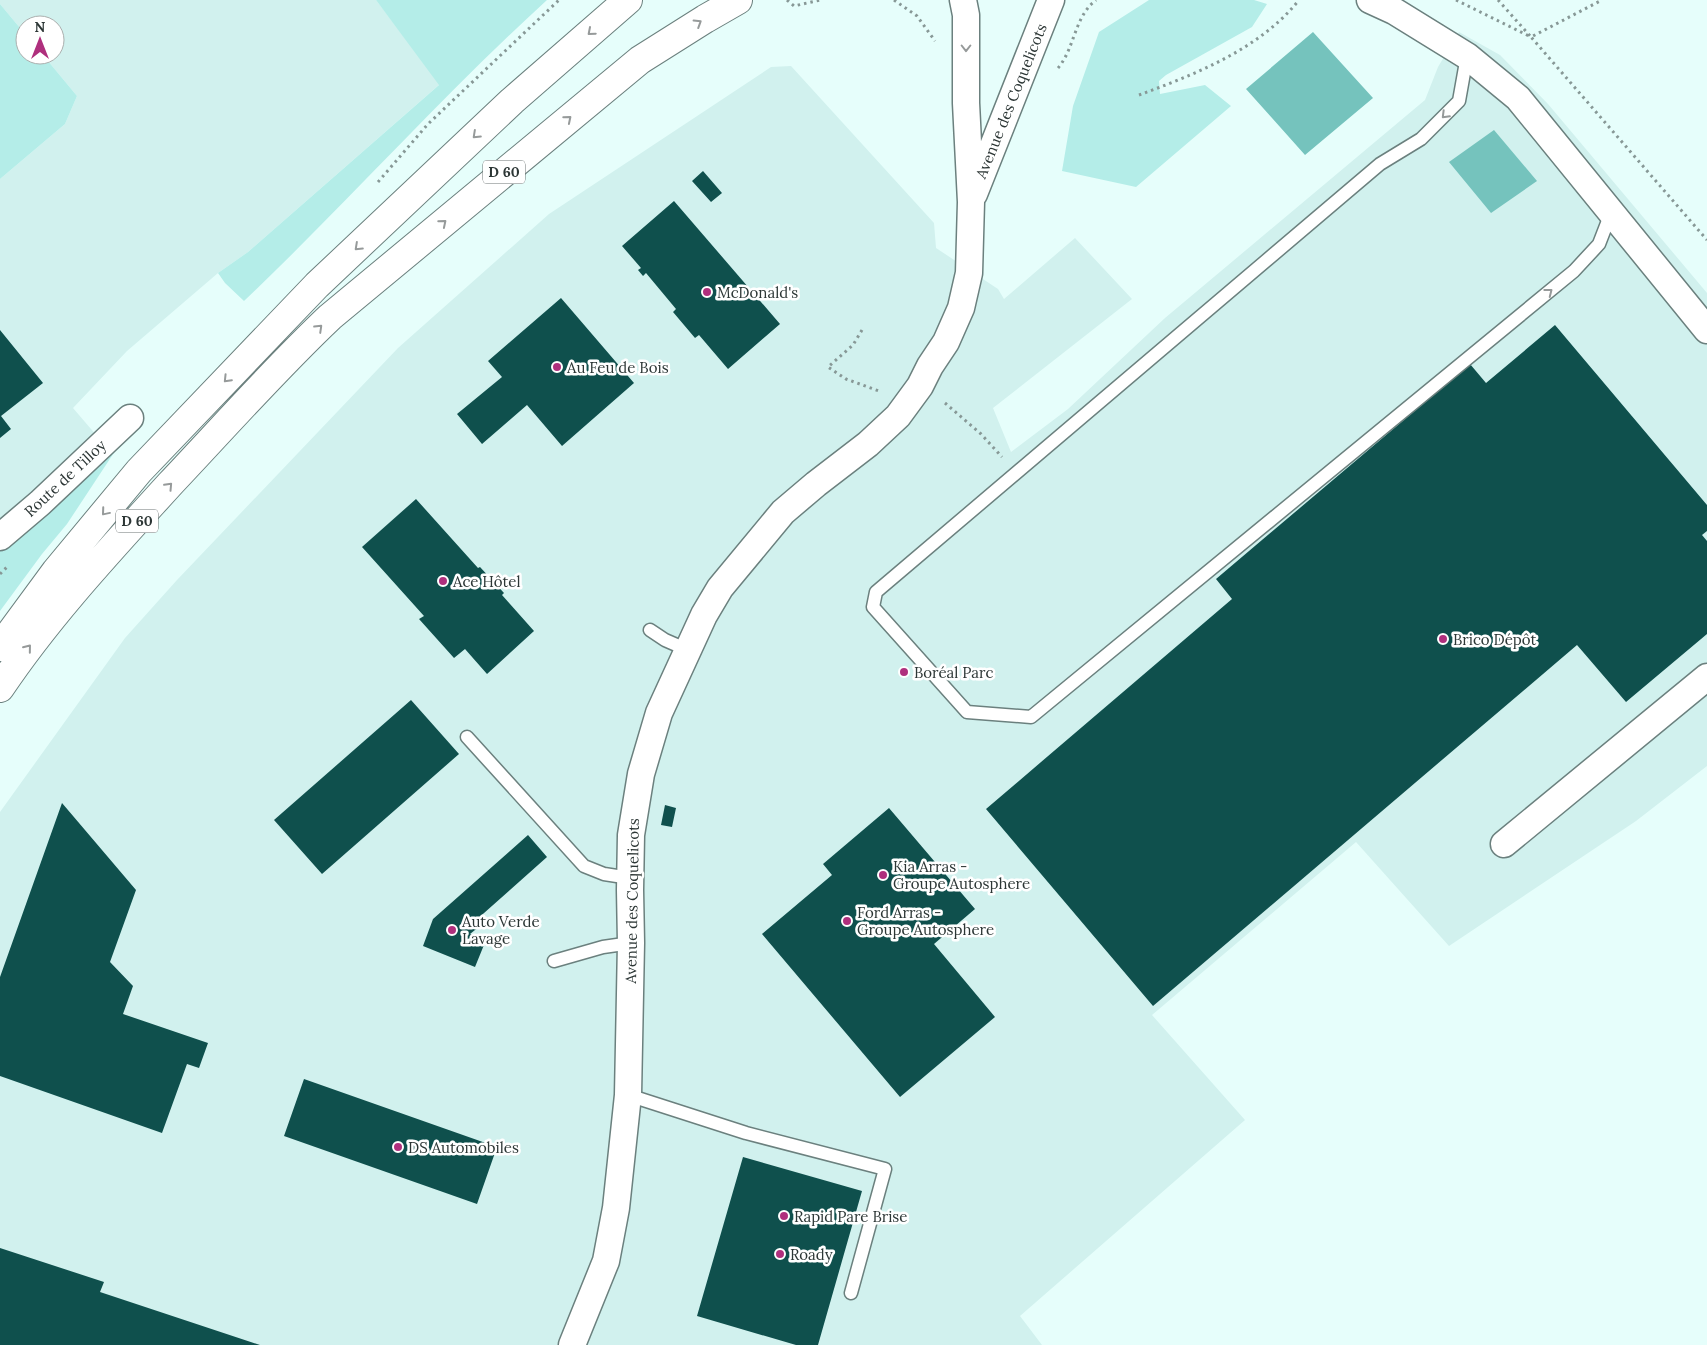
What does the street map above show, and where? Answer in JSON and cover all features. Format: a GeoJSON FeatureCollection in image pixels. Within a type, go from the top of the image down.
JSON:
{"type":"FeatureCollection","features":[{"type":"Feature","properties":{"kind":"main road","name":"D 60"},"geometry":{"type":"LineString","coordinates":[[0,647],[56,571],[140,471],[317,285],[512,102],[628,0]]}},
{"type":"Feature","properties":{"kind":"main road","name":"D 60"},"geometry":{"type":"LineString","coordinates":[[0,688],[24,653],[122,537],[284,362],[330,317],[640,60],[738,0]]}},
{"type":"Feature","properties":{"kind":"street","name":"Avenue des Coquelicots"},"geometry":{"type":"LineString","coordinates":[[572,1345],[606,1261],[616,1208],[628,1095],[631,835],[641,774],[659,713],[704,615],[720,588],[783,512],[868,444],[898,416],[920,386],[930,366],[946,342],[961,308],[969,273],[971,202],[966,102],[966,15],[963,0]]}},
{"type":"Feature","properties":{"kind":"street","name":"Avenue des Coquelicots"},"geometry":{"type":"LineString","coordinates":[[971,202],[1051,0]]}},
{"type":"Feature","properties":{"kind":"street"},"geometry":{"type":"LineString","coordinates":[[1370,0],[1394,11],[1467,56],[1518,98],[1707,330]]}},
{"type":"Feature","properties":{"kind":"street","name":"Route de Tilloy"},"geometry":{"type":"LineString","coordinates":[[0,537],[40,503],[130,418]]}},
{"type":"Feature","properties":{"kind":"street"},"geometry":{"type":"LineString","coordinates":[[1504,844],[1707,676]]}},
{"type":"Feature","properties":{"kind":"lane"},"geometry":{"type":"LineString","coordinates":[[1467,56],[1459,101],[1421,139],[1380,164],[876,592],[873,607],[967,712],[1031,717],[1574,271],[1599,244],[1611,213]]}},
{"type":"Feature","properties":{"kind":"lane"},"geometry":{"type":"LineString","coordinates":[[650,630],[664,640],[688,650]]}},
{"type":"Feature","properties":{"kind":"lane"},"geometry":{"type":"LineString","coordinates":[[467,737],[584,866],[604,874],[630,878]]}},
{"type":"Feature","properties":{"kind":"lane"},"geometry":{"type":"LineString","coordinates":[[554,961],[603,947],[631,943]]}},
{"type":"Feature","properties":{"kind":"lane"},"geometry":{"type":"LineString","coordinates":[[628,1095],[746,1133],[885,1170],[851,1293]]}},
{"type":"Feature","properties":{"kind":"path"},"geometry":{"type":"LineString","coordinates":[[787,0],[794,6],[820,0]]}},
{"type":"Feature","properties":{"kind":"path"},"geometry":{"type":"LineString","coordinates":[[894,0],[917,16],[940,47]]}},
{"type":"Feature","properties":{"kind":"path"},"geometry":{"type":"LineString","coordinates":[[1139,95],[1236,54],[1286,16],[1299,0]]}},
{"type":"Feature","properties":{"kind":"path"},"geometry":{"type":"LineString","coordinates":[[1456,0],[1531,37]]}},
{"type":"Feature","properties":{"kind":"path"},"geometry":{"type":"LineString","coordinates":[[1498,0],[1707,240]]}},
{"type":"Feature","properties":{"kind":"path"},"geometry":{"type":"LineString","coordinates":[[1531,37],[1602,0]]}},
{"type":"Feature","properties":{"kind":"shaded area"},"geometry":{"type":"Polygon","coordinates":[[[0,0],[376,0],[440,84],[248,252],[218,273],[127,351],[73,408],[103,443],[0,537],[0,179],[65,124],[77,96],[51,65],[65,65],[65,15],[15,15],[15,22],[0,4],[0,0]]]}},
{"type":"Feature","properties":{"kind":"shaded area"},"geometry":{"type":"Polygon","coordinates":[[[376,0],[547,0],[508,36],[244,301],[225,283],[218,273],[248,252],[439,85],[376,0]]]}},
{"type":"Feature","properties":{"kind":"shaded area"},"geometry":{"type":"Polygon","coordinates":[[[1149,0],[1254,0],[1267,4],[1252,27],[1166,75],[1159,81],[1160,94],[1205,85],[1231,106],[1136,187],[1062,171],[1073,106],[1099,32],[1149,0]]]}},
{"type":"Feature","properties":{"kind":"shaded area"},"geometry":{"type":"Polygon","coordinates":[[[0,4],[15,22],[15,65],[51,65],[77,96],[65,124],[0,179],[0,4]]]}},
{"type":"Feature","properties":{"kind":"shaded area"},"geometry":{"type":"Polygon","coordinates":[[[1313,32],[1373,98],[1305,155],[1246,89],[1313,32]]]}},
{"type":"Feature","properties":{"kind":"shaded area","name":"Boréal Parc"},"geometry":{"type":"Polygon","coordinates":[[[1459,32],[1500,55],[1548,104],[1707,293],[1707,766],[1636,821],[1449,946],[1356,842],[1152,1015],[1245,1120],[1020,1316],[1042,1345],[0,1345],[0,812],[125,638],[177,580],[398,348],[549,214],[771,67],[791,66],[934,223],[936,248],[998,289],[1004,299],[1075,238],[1132,299],[993,408],[1011,452],[1068,409],[1165,318],[1425,100],[1438,67],[1459,32]]]}},
{"type":"Feature","properties":{"kind":"shaded area"},"geometry":{"type":"Polygon","coordinates":[[[1494,130],[1537,181],[1491,213],[1449,162],[1494,130]]]}},
{"type":"Feature","properties":{"kind":"shaded area"},"geometry":{"type":"Polygon","coordinates":[[[125,436],[67,524],[42,554],[0,611],[0,537],[125,436]]]}},
{"type":"Feature","properties":{"kind":"building"},"geometry":{"type":"Polygon","coordinates":[[[703,171],[722,193],[711,202],[692,181],[703,171]]]}},
{"type":"Feature","properties":{"kind":"building","name":"McDonald's"},"geometry":{"type":"Polygon","coordinates":[[[674,201],[780,324],[728,369],[699,335],[695,338],[673,312],[676,309],[646,273],[643,276],[638,270],[641,268],[622,246],[674,201]]]}},
{"type":"Feature","properties":{"kind":"building","name":"Au Feu de Bois"},"geometry":{"type":"Polygon","coordinates":[[[561,298],[634,383],[562,446],[527,405],[482,444],[457,414],[502,377],[488,361],[561,298]]]}},
{"type":"Feature","properties":{"kind":"building","name":"Brico Dépôt"},"geometry":{"type":"Polygon","coordinates":[[[1555,325],[1707,505],[1707,531],[1702,535],[1707,541],[1707,634],[1626,702],[1577,645],[1153,1006],[986,809],[1232,599],[1216,579],[1470,364],[1486,383],[1555,325]]]}},
{"type":"Feature","properties":{"kind":"building"},"geometry":{"type":"Polygon","coordinates":[[[0,330],[43,383],[1,416],[11,429],[0,438],[0,330]]]}},
{"type":"Feature","properties":{"kind":"building","name":"Ace Hôtel"},"geometry":{"type":"Polygon","coordinates":[[[416,499],[478,568],[480,567],[504,593],[502,595],[534,631],[487,674],[465,649],[454,658],[419,619],[424,616],[362,547],[416,499]]]}},
{"type":"Feature","properties":{"kind":"building"},"geometry":{"type":"Polygon","coordinates":[[[411,700],[459,754],[322,874],[274,820],[411,700]]]}},
{"type":"Feature","properties":{"kind":"building"},"geometry":{"type":"Polygon","coordinates":[[[62,803],[136,890],[110,962],[133,986],[123,1014],[208,1043],[199,1068],[187,1064],[162,1133],[0,1076],[0,977],[62,803]]]}},
{"type":"Feature","properties":{"kind":"building"},"geometry":{"type":"Polygon","coordinates":[[[665,805],[676,808],[672,827],[661,825],[665,805]]]}},
{"type":"Feature","properties":{"kind":"building"},"geometry":{"type":"Polygon","coordinates":[[[889,808],[975,909],[934,944],[995,1017],[900,1097],[762,934],[832,875],[823,864],[889,808]]]}},
{"type":"Feature","properties":{"kind":"building"},"geometry":{"type":"Polygon","coordinates":[[[528,835],[547,857],[475,921],[480,926],[470,934],[486,940],[475,967],[423,946],[433,919],[528,835]]]}},
{"type":"Feature","properties":{"kind":"building"},"geometry":{"type":"Polygon","coordinates":[[[304,1079],[497,1147],[477,1204],[284,1136],[304,1079]]]}},
{"type":"Feature","properties":{"kind":"building","name":"Roady"},"geometry":{"type":"Polygon","coordinates":[[[743,1157],[862,1191],[818,1345],[796,1345],[697,1316],[743,1157]]]}},
{"type":"Feature","properties":{"kind":"building"},"geometry":{"type":"Polygon","coordinates":[[[0,1248],[104,1282],[100,1292],[260,1345],[0,1345],[0,1248]]]}},
{"type":"Feature","properties":{"kind":"place","name":"McDonald's"},"geometry":{"type":"Point","coordinates":[707,292]}},
{"type":"Feature","properties":{"kind":"place","name":"Au Feu de Bois"},"geometry":{"type":"Point","coordinates":[557,367]}},
{"type":"Feature","properties":{"kind":"place","name":"Ace Hôtel"},"geometry":{"type":"Point","coordinates":[443,581]}},
{"type":"Feature","properties":{"kind":"place","name":"Brico Dépôt"},"geometry":{"type":"Point","coordinates":[1443,639]}},
{"type":"Feature","properties":{"kind":"place","name":"Boréal Parc"},"geometry":{"type":"Point","coordinates":[904,672]}},
{"type":"Feature","properties":{"kind":"place","name":"Kia Arras - Groupe Autosphere"},"geometry":{"type":"Point","coordinates":[883,875]}},
{"type":"Feature","properties":{"kind":"place","name":"Ford Arras - Groupe Autosphere"},"geometry":{"type":"Point","coordinates":[847,921]}},
{"type":"Feature","properties":{"kind":"place","name":"Auto Verde Lavage"},"geometry":{"type":"Point","coordinates":[452,930]}},
{"type":"Feature","properties":{"kind":"place","name":"DS Automobiles"},"geometry":{"type":"Point","coordinates":[398,1147]}},
{"type":"Feature","properties":{"kind":"place","name":"Rapid Pare Brise"},"geometry":{"type":"Point","coordinates":[784,1216]}},
{"type":"Feature","properties":{"kind":"place","name":"Roady"},"geometry":{"type":"Point","coordinates":[780,1254]}}]}
